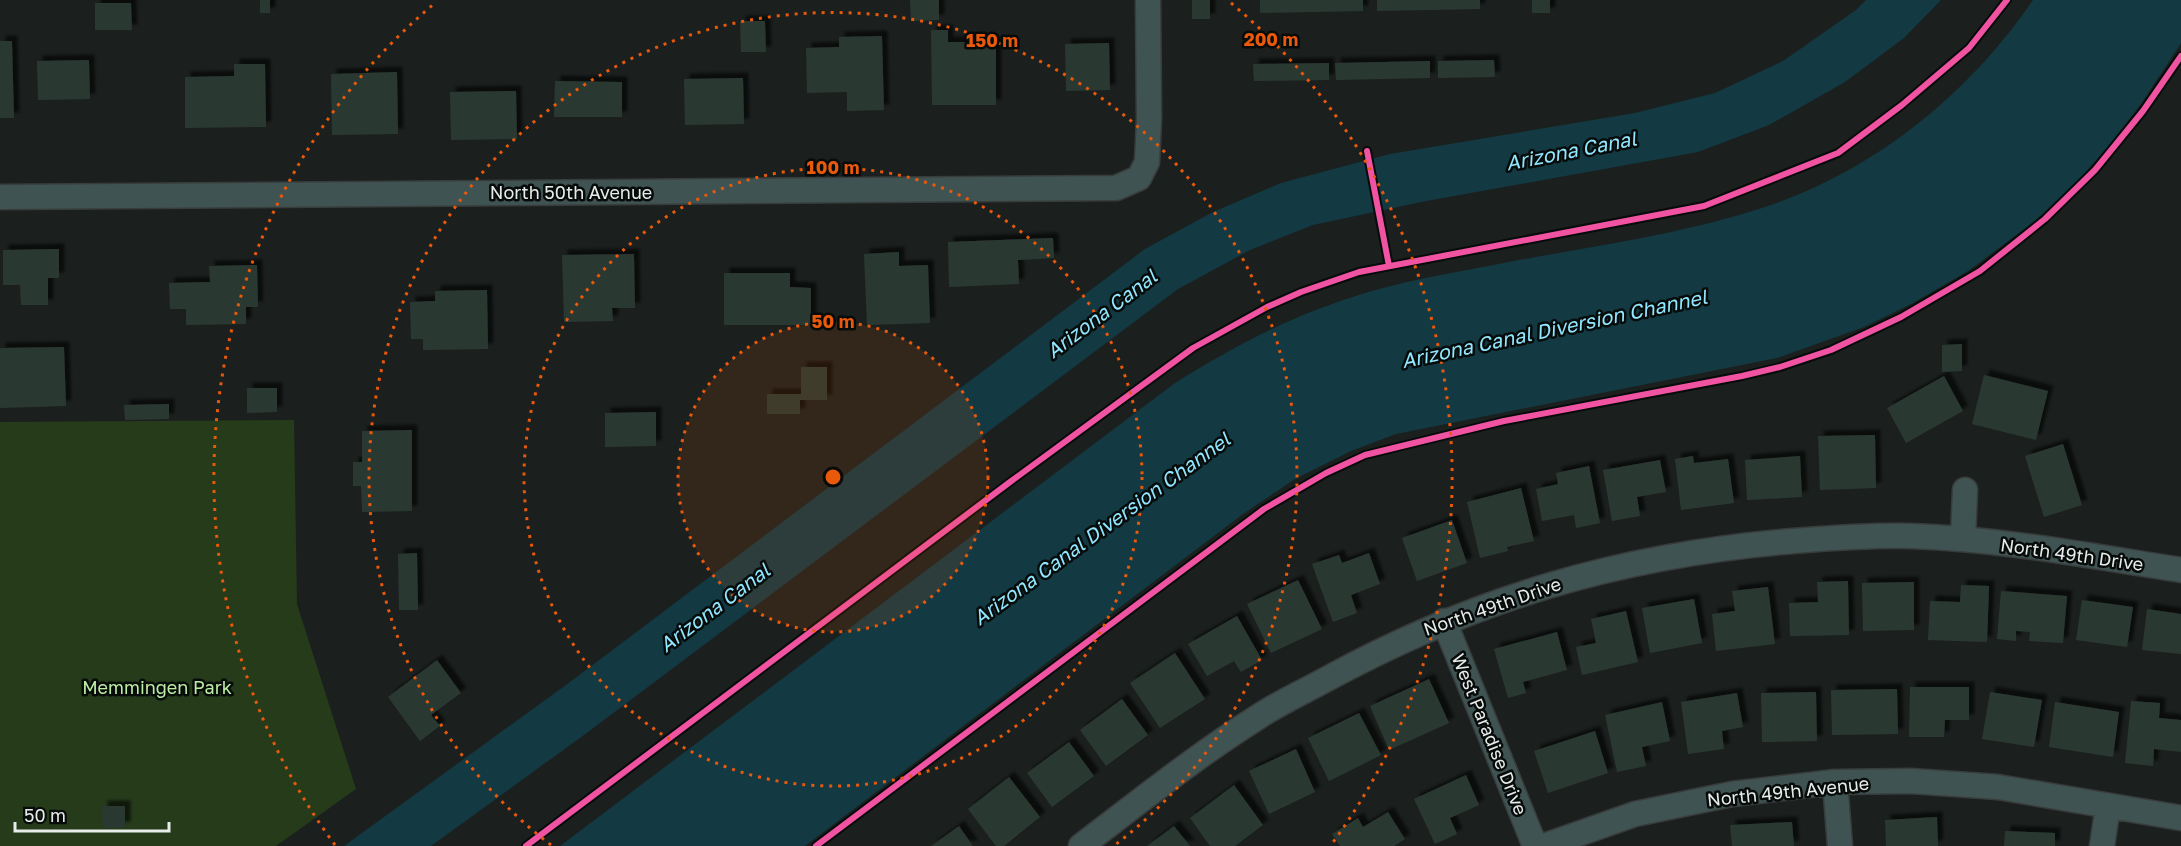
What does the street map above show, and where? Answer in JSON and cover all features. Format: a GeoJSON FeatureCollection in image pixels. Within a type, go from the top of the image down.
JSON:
{"type":"FeatureCollection","features":[{"type":"Feature","properties":{"kind":"street","name":"North 50th Avenue"},"geometry":{"type":"LineString","coordinates":[[0,197],[1116,188],[1139,178],[1147,162],[1149,143],[1148,0]]}},
{"type":"Feature","properties":{"kind":"street"},"geometry":{"type":"LineString","coordinates":[[1963,539],[1965,490]]}},
{"type":"Feature","properties":{"kind":"street","name":"North 49th Drive"},"geometry":{"type":"LineString","coordinates":[[1081,846],[1259,716],[1344,669],[1444,621],[1539,587],[1610,569],[1683,554],[1763,544],[1908,536],[1963,539],[2181,570]]}},
{"type":"Feature","properties":{"kind":"street","name":"West Paradise Drive"},"geometry":{"type":"LineString","coordinates":[[1444,621],[1535,846]]}},
{"type":"Feature","properties":{"kind":"street","name":"North 49th Avenue"},"geometry":{"type":"LineString","coordinates":[[1544,846],[1635,814],[1732,794],[1835,782],[1911,781],[1998,787],[2181,818]]}},
{"type":"Feature","properties":{"kind":"street"},"geometry":{"type":"LineString","coordinates":[[1835,782],[1840,846]]}},
{"type":"Feature","properties":{"kind":"street"},"geometry":{"type":"LineString","coordinates":[[2102,846],[2108,806]]}},
{"type":"Feature","properties":{"kind":"green space","name":"Memmingen Park"},"geometry":{"type":"Polygon","coordinates":[[[294,420],[297,604],[356,789],[276,846],[0,846],[0,422],[294,420]]]}},
{"type":"Feature","properties":{"kind":"water","name":"Arizona Canal"},"geometry":{"type":"Polygon","coordinates":[[[1866,0],[1941,0],[1904,38],[1845,82],[1769,125],[1698,152],[1421,202],[1313,225],[1250,250],[1178,289],[588,732],[431,846],[344,846],[566,685],[1145,249],[1211,213],[1281,183],[1390,154],[1635,113],[1715,93],[1783,61],[1856,10],[1866,0]]]}},
{"type":"Feature","properties":{"kind":"water","name":"Arizona Canal Diversion Channel"},"geometry":{"type":"Polygon","coordinates":[[[2033,0],[2181,0],[2181,43],[2141,104],[2108,147],[2079,179],[2035,221],[1968,271],[1913,303],[1864,327],[1777,358],[1396,434],[1351,451],[1295,479],[1243,514],[805,846],[560,846],[1175,383],[1223,354],[1294,319],[1372,291],[1440,275],[1703,225],[1765,207],[1805,192],[1844,173],[1916,125],[1979,67],[2008,34],[2033,0]]]}},
{"type":"Feature","properties":{"kind":"building"},"geometry":{"type":"Polygon","coordinates":[[[260,0],[270,0],[270,13],[260,13],[260,0]]]}},
{"type":"Feature","properties":{"kind":"building"},"geometry":{"type":"Polygon","coordinates":[[[910,0],[939,0],[939,20],[911,21],[910,0]]]}},
{"type":"Feature","properties":{"kind":"building"},"geometry":{"type":"Polygon","coordinates":[[[1192,0],[1210,0],[1210,19],[1192,19],[1192,0]]]}},
{"type":"Feature","properties":{"kind":"building"},"geometry":{"type":"Polygon","coordinates":[[[1260,0],[1363,0],[1363,11],[1260,13],[1260,0]]]}},
{"type":"Feature","properties":{"kind":"building"},"geometry":{"type":"Polygon","coordinates":[[[1377,0],[1480,0],[1480,9],[1377,11],[1377,0]]]}},
{"type":"Feature","properties":{"kind":"building"},"geometry":{"type":"Polygon","coordinates":[[[1532,0],[1550,0],[1550,13],[1532,13],[1532,0]]]}},
{"type":"Feature","properties":{"kind":"building"},"geometry":{"type":"Polygon","coordinates":[[[95,3],[131,3],[132,30],[95,30],[95,3]]]}},
{"type":"Feature","properties":{"kind":"building"},"geometry":{"type":"Polygon","coordinates":[[[740,21],[765,21],[766,52],[741,52],[740,21]]]}},
{"type":"Feature","properties":{"kind":"building"},"geometry":{"type":"Polygon","coordinates":[[[931,30],[948,30],[948,42],[996,42],[996,105],[932,105],[931,30]]]}},
{"type":"Feature","properties":{"kind":"building"},"geometry":{"type":"Polygon","coordinates":[[[882,36],[884,110],[847,111],[847,92],[807,93],[806,48],[839,47],[839,37],[882,36]]]}},
{"type":"Feature","properties":{"kind":"building"},"geometry":{"type":"Polygon","coordinates":[[[0,41],[12,41],[14,118],[0,118],[0,41]]]}},
{"type":"Feature","properties":{"kind":"building"},"geometry":{"type":"Polygon","coordinates":[[[1109,43],[1110,90],[1066,91],[1065,44],[1109,43]]]}},
{"type":"Feature","properties":{"kind":"building"},"geometry":{"type":"Polygon","coordinates":[[[89,60],[90,99],[38,100],[37,61],[89,60]]]}},
{"type":"Feature","properties":{"kind":"building"},"geometry":{"type":"Polygon","coordinates":[[[1494,60],[1495,77],[1438,78],[1438,61],[1494,60]]]}},
{"type":"Feature","properties":{"kind":"building"},"geometry":{"type":"Polygon","coordinates":[[[1430,61],[1430,78],[1336,80],[1335,63],[1430,61]]]}},
{"type":"Feature","properties":{"kind":"building"},"geometry":{"type":"Polygon","coordinates":[[[1329,63],[1329,80],[1254,81],[1253,64],[1329,63]]]}},
{"type":"Feature","properties":{"kind":"building"},"geometry":{"type":"Polygon","coordinates":[[[234,64],[265,64],[266,127],[185,128],[185,77],[234,76],[234,64]]]}},
{"type":"Feature","properties":{"kind":"building"},"geometry":{"type":"Polygon","coordinates":[[[397,72],[398,134],[332,135],[331,74],[397,72]]]}},
{"type":"Feature","properties":{"kind":"building"},"geometry":{"type":"Polygon","coordinates":[[[743,78],[744,124],[685,125],[684,79],[743,78]]]}},
{"type":"Feature","properties":{"kind":"building"},"geometry":{"type":"Polygon","coordinates":[[[555,81],[622,82],[622,117],[554,117],[555,81]]]}},
{"type":"Feature","properties":{"kind":"building"},"geometry":{"type":"Polygon","coordinates":[[[516,91],[517,139],[451,140],[450,92],[516,91]]]}},
{"type":"Feature","properties":{"kind":"building"},"geometry":{"type":"Polygon","coordinates":[[[1053,238],[1054,258],[1018,260],[1019,284],[949,287],[948,242],[1053,238]]]}},
{"type":"Feature","properties":{"kind":"building"},"geometry":{"type":"Polygon","coordinates":[[[59,249],[59,278],[48,278],[48,305],[21,305],[20,285],[3,285],[3,250],[59,249]]]}},
{"type":"Feature","properties":{"kind":"building"},"geometry":{"type":"Polygon","coordinates":[[[899,252],[899,266],[928,265],[930,323],[867,325],[864,254],[899,252]]]}},
{"type":"Feature","properties":{"kind":"building"},"geometry":{"type":"Polygon","coordinates":[[[634,254],[635,308],[612,308],[613,321],[564,322],[562,255],[634,254]]]}},
{"type":"Feature","properties":{"kind":"building"},"geometry":{"type":"Polygon","coordinates":[[[257,265],[258,307],[246,307],[246,324],[186,325],[186,309],[170,309],[169,283],[210,282],[209,266],[257,265]]]}},
{"type":"Feature","properties":{"kind":"building"},"geometry":{"type":"Polygon","coordinates":[[[724,273],[790,273],[790,287],[811,288],[811,325],[724,325],[724,273]]]}},
{"type":"Feature","properties":{"kind":"building"},"geometry":{"type":"Polygon","coordinates":[[[487,290],[488,349],[423,350],[423,339],[411,339],[410,302],[435,301],[435,291],[487,290]]]}},
{"type":"Feature","properties":{"kind":"building"},"geometry":{"type":"Polygon","coordinates":[[[1962,344],[1962,371],[1942,372],[1942,345],[1962,344]]]}},
{"type":"Feature","properties":{"kind":"building"},"geometry":{"type":"Polygon","coordinates":[[[64,347],[66,406],[0,408],[0,348],[64,347]]]}},
{"type":"Feature","properties":{"kind":"building"},"geometry":{"type":"Polygon","coordinates":[[[801,367],[827,367],[827,400],[800,400],[800,414],[767,414],[767,394],[801,394],[801,367]]]}},
{"type":"Feature","properties":{"kind":"building"},"geometry":{"type":"Polygon","coordinates":[[[1984,375],[2048,391],[2036,440],[1972,424],[1984,375]]]}},
{"type":"Feature","properties":{"kind":"building"},"geometry":{"type":"Polygon","coordinates":[[[1944,376],[1963,411],[1906,443],[1887,408],[1944,376]]]}},
{"type":"Feature","properties":{"kind":"building"},"geometry":{"type":"Polygon","coordinates":[[[247,388],[277,388],[277,412],[247,413],[247,388]]]}},
{"type":"Feature","properties":{"kind":"building"},"geometry":{"type":"Polygon","coordinates":[[[169,404],[169,419],[125,420],[124,405],[169,404]]]}},
{"type":"Feature","properties":{"kind":"building"},"geometry":{"type":"Polygon","coordinates":[[[656,412],[656,446],[605,447],[605,413],[656,412]]]}},
{"type":"Feature","properties":{"kind":"building"},"geometry":{"type":"Polygon","coordinates":[[[412,430],[412,511],[362,512],[361,486],[353,486],[353,462],[362,462],[362,431],[412,430]]]}},
{"type":"Feature","properties":{"kind":"building"},"geometry":{"type":"Polygon","coordinates":[[[1875,435],[1876,488],[1820,490],[1818,436],[1875,435]]]}},
{"type":"Feature","properties":{"kind":"building"},"geometry":{"type":"Polygon","coordinates":[[[2063,444],[2082,505],[2044,517],[2025,456],[2063,444]]]}},
{"type":"Feature","properties":{"kind":"building"},"geometry":{"type":"Polygon","coordinates":[[[1693,456],[1694,463],[1728,459],[1734,503],[1681,510],[1675,459],[1693,456]]]}},
{"type":"Feature","properties":{"kind":"building"},"geometry":{"type":"Polygon","coordinates":[[[1800,456],[1802,497],[1747,500],[1745,460],[1800,456]]]}},
{"type":"Feature","properties":{"kind":"building"},"geometry":{"type":"Polygon","coordinates":[[[1660,460],[1666,492],[1637,497],[1640,516],[1612,521],[1603,470],[1660,460]]]}},
{"type":"Feature","properties":{"kind":"building"},"geometry":{"type":"Polygon","coordinates":[[[1589,466],[1600,523],[1576,528],[1574,515],[1542,521],[1536,489],[1558,484],[1556,473],[1589,466]]]}},
{"type":"Feature","properties":{"kind":"building"},"geometry":{"type":"Polygon","coordinates":[[[1521,488],[1534,541],[1507,547],[1508,551],[1480,558],[1467,502],[1521,488]]]}},
{"type":"Feature","properties":{"kind":"building"},"geometry":{"type":"Polygon","coordinates":[[[1452,520],[1467,563],[1417,581],[1402,538],[1452,520]]]}},
{"type":"Feature","properties":{"kind":"building"},"geometry":{"type":"Polygon","coordinates":[[[417,553],[418,610],[399,610],[398,554],[417,553]]]}},
{"type":"Feature","properties":{"kind":"building"},"geometry":{"type":"Polygon","coordinates":[[[1369,553],[1380,584],[1351,595],[1357,613],[1333,622],[1312,564],[1339,555],[1342,563],[1369,553]]]}},
{"type":"Feature","properties":{"kind":"building"},"geometry":{"type":"Polygon","coordinates":[[[1298,580],[1322,629],[1271,653],[1247,604],[1298,580]]]}},
{"type":"Feature","properties":{"kind":"building"},"geometry":{"type":"Polygon","coordinates":[[[1848,581],[1849,635],[1790,636],[1789,603],[1818,602],[1817,582],[1848,581]]]}},
{"type":"Feature","properties":{"kind":"building"},"geometry":{"type":"Polygon","coordinates":[[[1914,582],[1914,630],[1863,631],[1862,583],[1914,582]]]}},
{"type":"Feature","properties":{"kind":"building"},"geometry":{"type":"Polygon","coordinates":[[[1961,585],[1989,586],[1987,642],[1928,640],[1930,601],[1960,602],[1961,585]]]}},
{"type":"Feature","properties":{"kind":"building"},"geometry":{"type":"Polygon","coordinates":[[[1768,587],[1775,644],[1716,651],[1712,614],[1735,611],[1732,591],[1768,587]]]}},
{"type":"Feature","properties":{"kind":"building"},"geometry":{"type":"Polygon","coordinates":[[[2001,591],[2067,596],[2063,643],[2029,641],[2030,632],[2016,631],[2016,641],[1997,639],[2001,591]]]}},
{"type":"Feature","properties":{"kind":"building"},"geometry":{"type":"Polygon","coordinates":[[[1694,599],[1702,643],[1650,653],[1642,608],[1694,599]]]}},
{"type":"Feature","properties":{"kind":"building"},"geometry":{"type":"Polygon","coordinates":[[[2082,600],[2133,607],[2127,647],[2076,640],[2082,600]]]}},
{"type":"Feature","properties":{"kind":"building"},"geometry":{"type":"Polygon","coordinates":[[[2147,609],[2181,614],[2181,654],[2142,650],[2147,609]]]}},
{"type":"Feature","properties":{"kind":"building"},"geometry":{"type":"Polygon","coordinates":[[[1626,611],[1638,662],[1582,675],[1576,647],[1596,643],[1591,619],[1626,611]]]}},
{"type":"Feature","properties":{"kind":"building"},"geometry":{"type":"Polygon","coordinates":[[[1237,616],[1262,660],[1241,672],[1234,661],[1207,676],[1188,644],[1237,616]]]}},
{"type":"Feature","properties":{"kind":"building"},"geometry":{"type":"Polygon","coordinates":[[[1557,632],[1567,670],[1523,682],[1526,693],[1508,698],[1494,649],[1557,632]]]}},
{"type":"Feature","properties":{"kind":"building"},"geometry":{"type":"Polygon","coordinates":[[[1175,653],[1205,699],[1160,728],[1130,683],[1175,653]]]}},
{"type":"Feature","properties":{"kind":"building"},"geometry":{"type":"Polygon","coordinates":[[[437,660],[461,693],[431,715],[440,726],[420,741],[388,697],[437,660]]]}},
{"type":"Feature","properties":{"kind":"building"},"geometry":{"type":"Polygon","coordinates":[[[1429,679],[1449,723],[1389,750],[1370,706],[1429,679]]]}},
{"type":"Feature","properties":{"kind":"building"},"geometry":{"type":"Polygon","coordinates":[[[1910,687],[1969,687],[1969,720],[1945,720],[1944,737],[1909,737],[1910,687]]]}},
{"type":"Feature","properties":{"kind":"building"},"geometry":{"type":"Polygon","coordinates":[[[1897,689],[1898,734],[1832,735],[1831,690],[1897,689]]]}},
{"type":"Feature","properties":{"kind":"building"},"geometry":{"type":"Polygon","coordinates":[[[1816,692],[1817,741],[1762,742],[1761,693],[1816,692]]]}},
{"type":"Feature","properties":{"kind":"building"},"geometry":{"type":"Polygon","coordinates":[[[1990,692],[2042,700],[2034,747],[1982,739],[1990,692]]]}},
{"type":"Feature","properties":{"kind":"building"},"geometry":{"type":"Polygon","coordinates":[[[1737,693],[1743,727],[1722,731],[1724,749],[1688,754],[1681,702],[1737,693]]]}},
{"type":"Feature","properties":{"kind":"building"},"geometry":{"type":"Polygon","coordinates":[[[1122,699],[1148,735],[1106,766],[1080,730],[1122,699]]]}},
{"type":"Feature","properties":{"kind":"building"},"geometry":{"type":"Polygon","coordinates":[[[2131,701],[2160,703],[2159,718],[2181,720],[2181,752],[2154,749],[2153,766],[2125,763],[2131,701]]]}},
{"type":"Feature","properties":{"kind":"building"},"geometry":{"type":"Polygon","coordinates":[[[1662,702],[1670,741],[1642,747],[1646,766],[1617,772],[1605,715],[1662,702]]]}},
{"type":"Feature","properties":{"kind":"building"},"geometry":{"type":"Polygon","coordinates":[[[2055,702],[2119,712],[2113,757],[2049,747],[2055,702]]]}},
{"type":"Feature","properties":{"kind":"building"},"geometry":{"type":"Polygon","coordinates":[[[1359,713],[1381,755],[1329,781],[1308,738],[1359,713]]]}},
{"type":"Feature","properties":{"kind":"building"},"geometry":{"type":"Polygon","coordinates":[[[1595,731],[1608,773],[1548,793],[1534,751],[1595,731]]]}},
{"type":"Feature","properties":{"kind":"building"},"geometry":{"type":"Polygon","coordinates":[[[1069,742],[1094,776],[1052,807],[1027,773],[1069,742]]]}},
{"type":"Feature","properties":{"kind":"building"},"geometry":{"type":"Polygon","coordinates":[[[1296,749],[1315,792],[1269,814],[1249,771],[1296,749]]]}},
{"type":"Feature","properties":{"kind":"building"},"geometry":{"type":"Polygon","coordinates":[[[1466,775],[1479,805],[1450,818],[1457,834],[1435,844],[1414,799],[1466,775]]]}},
{"type":"Feature","properties":{"kind":"building"},"geometry":{"type":"Polygon","coordinates":[[[1009,777],[1040,817],[1004,846],[996,846],[968,809],[1009,777]]]}},
{"type":"Feature","properties":{"kind":"building"},"geometry":{"type":"Polygon","coordinates":[[[1234,785],[1263,825],[1235,846],[1210,846],[1190,818],[1234,785]]]}},
{"type":"Feature","properties":{"kind":"building"},"geometry":{"type":"Polygon","coordinates":[[[102,806],[125,806],[125,827],[103,828],[102,806]]]}},
{"type":"Feature","properties":{"kind":"building"},"geometry":{"type":"Polygon","coordinates":[[[1388,812],[1405,839],[1394,846],[1340,846],[1332,834],[1358,818],[1363,827],[1388,812]]]}},
{"type":"Feature","properties":{"kind":"building"},"geometry":{"type":"Polygon","coordinates":[[[1937,817],[1938,846],[1886,846],[1885,820],[1937,817]]]}},
{"type":"Feature","properties":{"kind":"building"},"geometry":{"type":"Polygon","coordinates":[[[1792,822],[1794,846],[1732,846],[1730,825],[1792,822]]]}},
{"type":"Feature","properties":{"kind":"building"},"geometry":{"type":"Polygon","coordinates":[[[959,826],[973,846],[931,846],[959,826]]]}},
{"type":"Feature","properties":{"kind":"building"},"geometry":{"type":"Polygon","coordinates":[[[1174,826],[1190,846],[1147,846],[1174,826]]]}},
{"type":"Feature","properties":{"kind":"building"},"geometry":{"type":"Polygon","coordinates":[[[2005,831],[2055,833],[2055,846],[2004,846],[2005,831]]]}},
{"type":"Feature","properties":{"kind":"cycle path"},"geometry":{"type":"LineString","coordinates":[[526,846],[1010,482],[1193,348],[1267,307],[1301,292],[1359,272],[1704,206],[1838,153],[1902,105],[1969,48],[2007,0]]}},
{"type":"Feature","properties":{"kind":"cycle path"},"geometry":{"type":"LineString","coordinates":[[816,846],[1264,509],[1326,473],[1365,455],[1504,421],[1780,367],[1831,350],[1901,317],[1980,271],[2045,219],[2095,170],[2143,111],[2181,56]]}},
{"type":"Feature","properties":{"kind":"cycle path"},"geometry":{"type":"LineString","coordinates":[[1367,151],[1389,266]]}}]}
